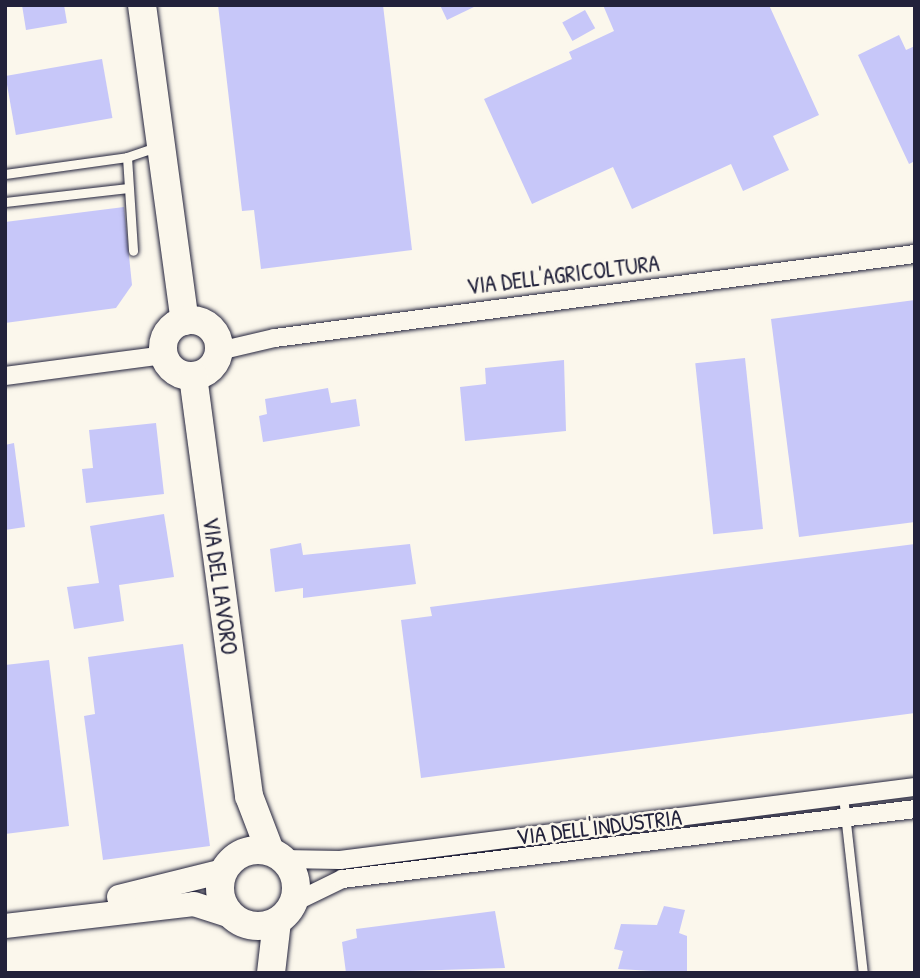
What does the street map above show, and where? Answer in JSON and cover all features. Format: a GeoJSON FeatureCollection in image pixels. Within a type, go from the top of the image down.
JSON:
{"type":"FeatureCollection","features":[{"type":"Feature","properties":{"kind":"main road"},"geometry":{"type":"LineString","coordinates":[[142,5],[185,321]]}},
{"type":"Feature","properties":{"kind":"main road"},"geometry":{"type":"LineString","coordinates":[[185,321],[209,327],[219,351],[208,371],[192,376],[178,373],[164,355],[165,338],[185,321]]}},
{"type":"Feature","properties":{"kind":"main road","name":"VIA DEL LAVORO"},"geometry":{"type":"LineString","coordinates":[[192,376],[249,796],[277,855]]}},
{"type":"Feature","properties":{"kind":"main road","name":"VIA DEL LAVORO"},"geometry":{"type":"LineString","coordinates":[[231,863],[249,796]]}},
{"type":"Feature","properties":{"kind":"main road"},"geometry":{"type":"LineString","coordinates":[[271,973],[264,917],[295,879],[277,855]]}},
{"type":"Feature","properties":{"kind":"main road","name":"VIA DELL'INDUSTRIA"},"geometry":{"type":"LineString","coordinates":[[231,863],[277,855]]}},
{"type":"Feature","properties":{"kind":"main road"},"geometry":{"type":"LineString","coordinates":[[231,863],[220,895],[264,917]]}},
{"type":"Feature","properties":{"kind":"street","name":"VIA DELL'AGRICOLTURA"},"geometry":{"type":"LineString","coordinates":[[219,351],[275,338],[915,254]]}},
{"type":"Feature","properties":{"kind":"street"},"geometry":{"type":"LineString","coordinates":[[5,376],[164,355]]}},
{"type":"Feature","properties":{"kind":"street","name":"VIA DELL'INDUSTRIA"},"geometry":{"type":"LineString","coordinates":[[277,855],[341,860],[915,787]]}},
{"type":"Feature","properties":{"kind":"street","name":"VIA DELL'INDUSTRIA"},"geometry":{"type":"LineString","coordinates":[[264,917],[342,879],[915,809]]}},
{"type":"Feature","properties":{"kind":"street","name":"VIA DELL'INDUSTRIA"},"geometry":{"type":"LineString","coordinates":[[5,913],[141,893],[231,863]]}},
{"type":"Feature","properties":{"kind":"street"},"geometry":{"type":"LineString","coordinates":[[5,926],[194,904],[264,917]]}},
{"type":"Feature","properties":{"kind":"lane"},"geometry":{"type":"LineString","coordinates":[[5,174],[127,157],[160,145]]}},
{"type":"Feature","properties":{"kind":"lane"},"geometry":{"type":"LineString","coordinates":[[127,157],[133,251]]}},
{"type":"Feature","properties":{"kind":"lane"},"geometry":{"type":"LineString","coordinates":[[5,202],[128,188]]}},
{"type":"Feature","properties":{"kind":"lane"},"geometry":{"type":"LineString","coordinates":[[844,796],[863,973]]}},
{"type":"Feature","properties":{"kind":"building"},"geometry":{"type":"Polygon","coordinates":[[[22,5],[64,5],[67,23],[26,30],[22,5]]]}},
{"type":"Feature","properties":{"kind":"building"},"geometry":{"type":"Polygon","coordinates":[[[218,5],[383,5],[412,250],[261,269],[254,210],[242,211],[218,5]]]}},
{"type":"Feature","properties":{"kind":"building"},"geometry":{"type":"Polygon","coordinates":[[[440,5],[478,5],[447,20],[440,5]]]}},
{"type":"Feature","properties":{"kind":"building"},"geometry":{"type":"Polygon","coordinates":[[[603,5],[769,5],[819,115],[773,136],[789,170],[743,191],[731,164],[632,209],[613,167],[532,204],[484,99],[572,59],[569,52],[614,31],[603,5]]]}},
{"type":"Feature","properties":{"kind":"building"},"geometry":{"type":"Polygon","coordinates":[[[585,10],[595,28],[572,41],[562,23],[585,10]]]}},
{"type":"Feature","properties":{"kind":"building"},"geometry":{"type":"Polygon","coordinates":[[[899,35],[906,50],[915,46],[915,161],[909,164],[858,55],[899,35]]]}},
{"type":"Feature","properties":{"kind":"building"},"geometry":{"type":"Polygon","coordinates":[[[102,59],[112,118],[16,135],[5,76],[102,59]]]}},
{"type":"Feature","properties":{"kind":"building"},"geometry":{"type":"Polygon","coordinates":[[[124,207],[132,285],[116,308],[5,323],[5,222],[124,207]]]}},
{"type":"Feature","properties":{"kind":"building"},"geometry":{"type":"Polygon","coordinates":[[[915,300],[915,522],[799,537],[771,319],[915,300]]]}},
{"type":"Feature","properties":{"kind":"building"},"geometry":{"type":"Polygon","coordinates":[[[745,358],[763,529],[713,534],[695,363],[745,358]]]}},
{"type":"Feature","properties":{"kind":"building"},"geometry":{"type":"Polygon","coordinates":[[[564,360],[566,431],[465,441],[460,387],[486,384],[485,368],[564,360]]]}},
{"type":"Feature","properties":{"kind":"building"},"geometry":{"type":"Polygon","coordinates":[[[328,388],[331,403],[356,399],[360,426],[263,442],[259,416],[267,414],[265,399],[328,388]]]}},
{"type":"Feature","properties":{"kind":"building"},"geometry":{"type":"Polygon","coordinates":[[[156,423],[164,494],[86,503],[82,469],[93,468],[89,430],[156,423]]]}},
{"type":"Feature","properties":{"kind":"building"},"geometry":{"type":"Polygon","coordinates":[[[14,443],[25,527],[5,530],[5,445],[14,443]]]}},
{"type":"Feature","properties":{"kind":"building"},"geometry":{"type":"Polygon","coordinates":[[[164,514],[174,577],[119,585],[124,621],[74,629],[67,587],[99,583],[90,526],[164,514]]]}},
{"type":"Feature","properties":{"kind":"building"},"geometry":{"type":"Polygon","coordinates":[[[301,543],[303,555],[410,544],[416,584],[303,598],[303,588],[275,592],[270,549],[301,543]]]}},
{"type":"Feature","properties":{"kind":"building"},"geometry":{"type":"Polygon","coordinates":[[[915,544],[915,713],[421,778],[401,620],[432,616],[430,607],[915,544]]]}},
{"type":"Feature","properties":{"kind":"building"},"geometry":{"type":"Polygon","coordinates":[[[183,644],[210,846],[103,860],[84,716],[95,714],[88,657],[183,644]]]}},
{"type":"Feature","properties":{"kind":"building"},"geometry":{"type":"Polygon","coordinates":[[[49,660],[69,826],[5,834],[5,665],[49,660]]]}},
{"type":"Feature","properties":{"kind":"building"},"geometry":{"type":"Polygon","coordinates":[[[664,906],[685,910],[679,933],[687,936],[687,973],[618,969],[623,951],[614,949],[621,924],[657,925],[664,906]]]}},
{"type":"Feature","properties":{"kind":"building"},"geometry":{"type":"Polygon","coordinates":[[[495,911],[505,968],[346,973],[342,942],[357,938],[356,929],[495,911]]]}}]}
